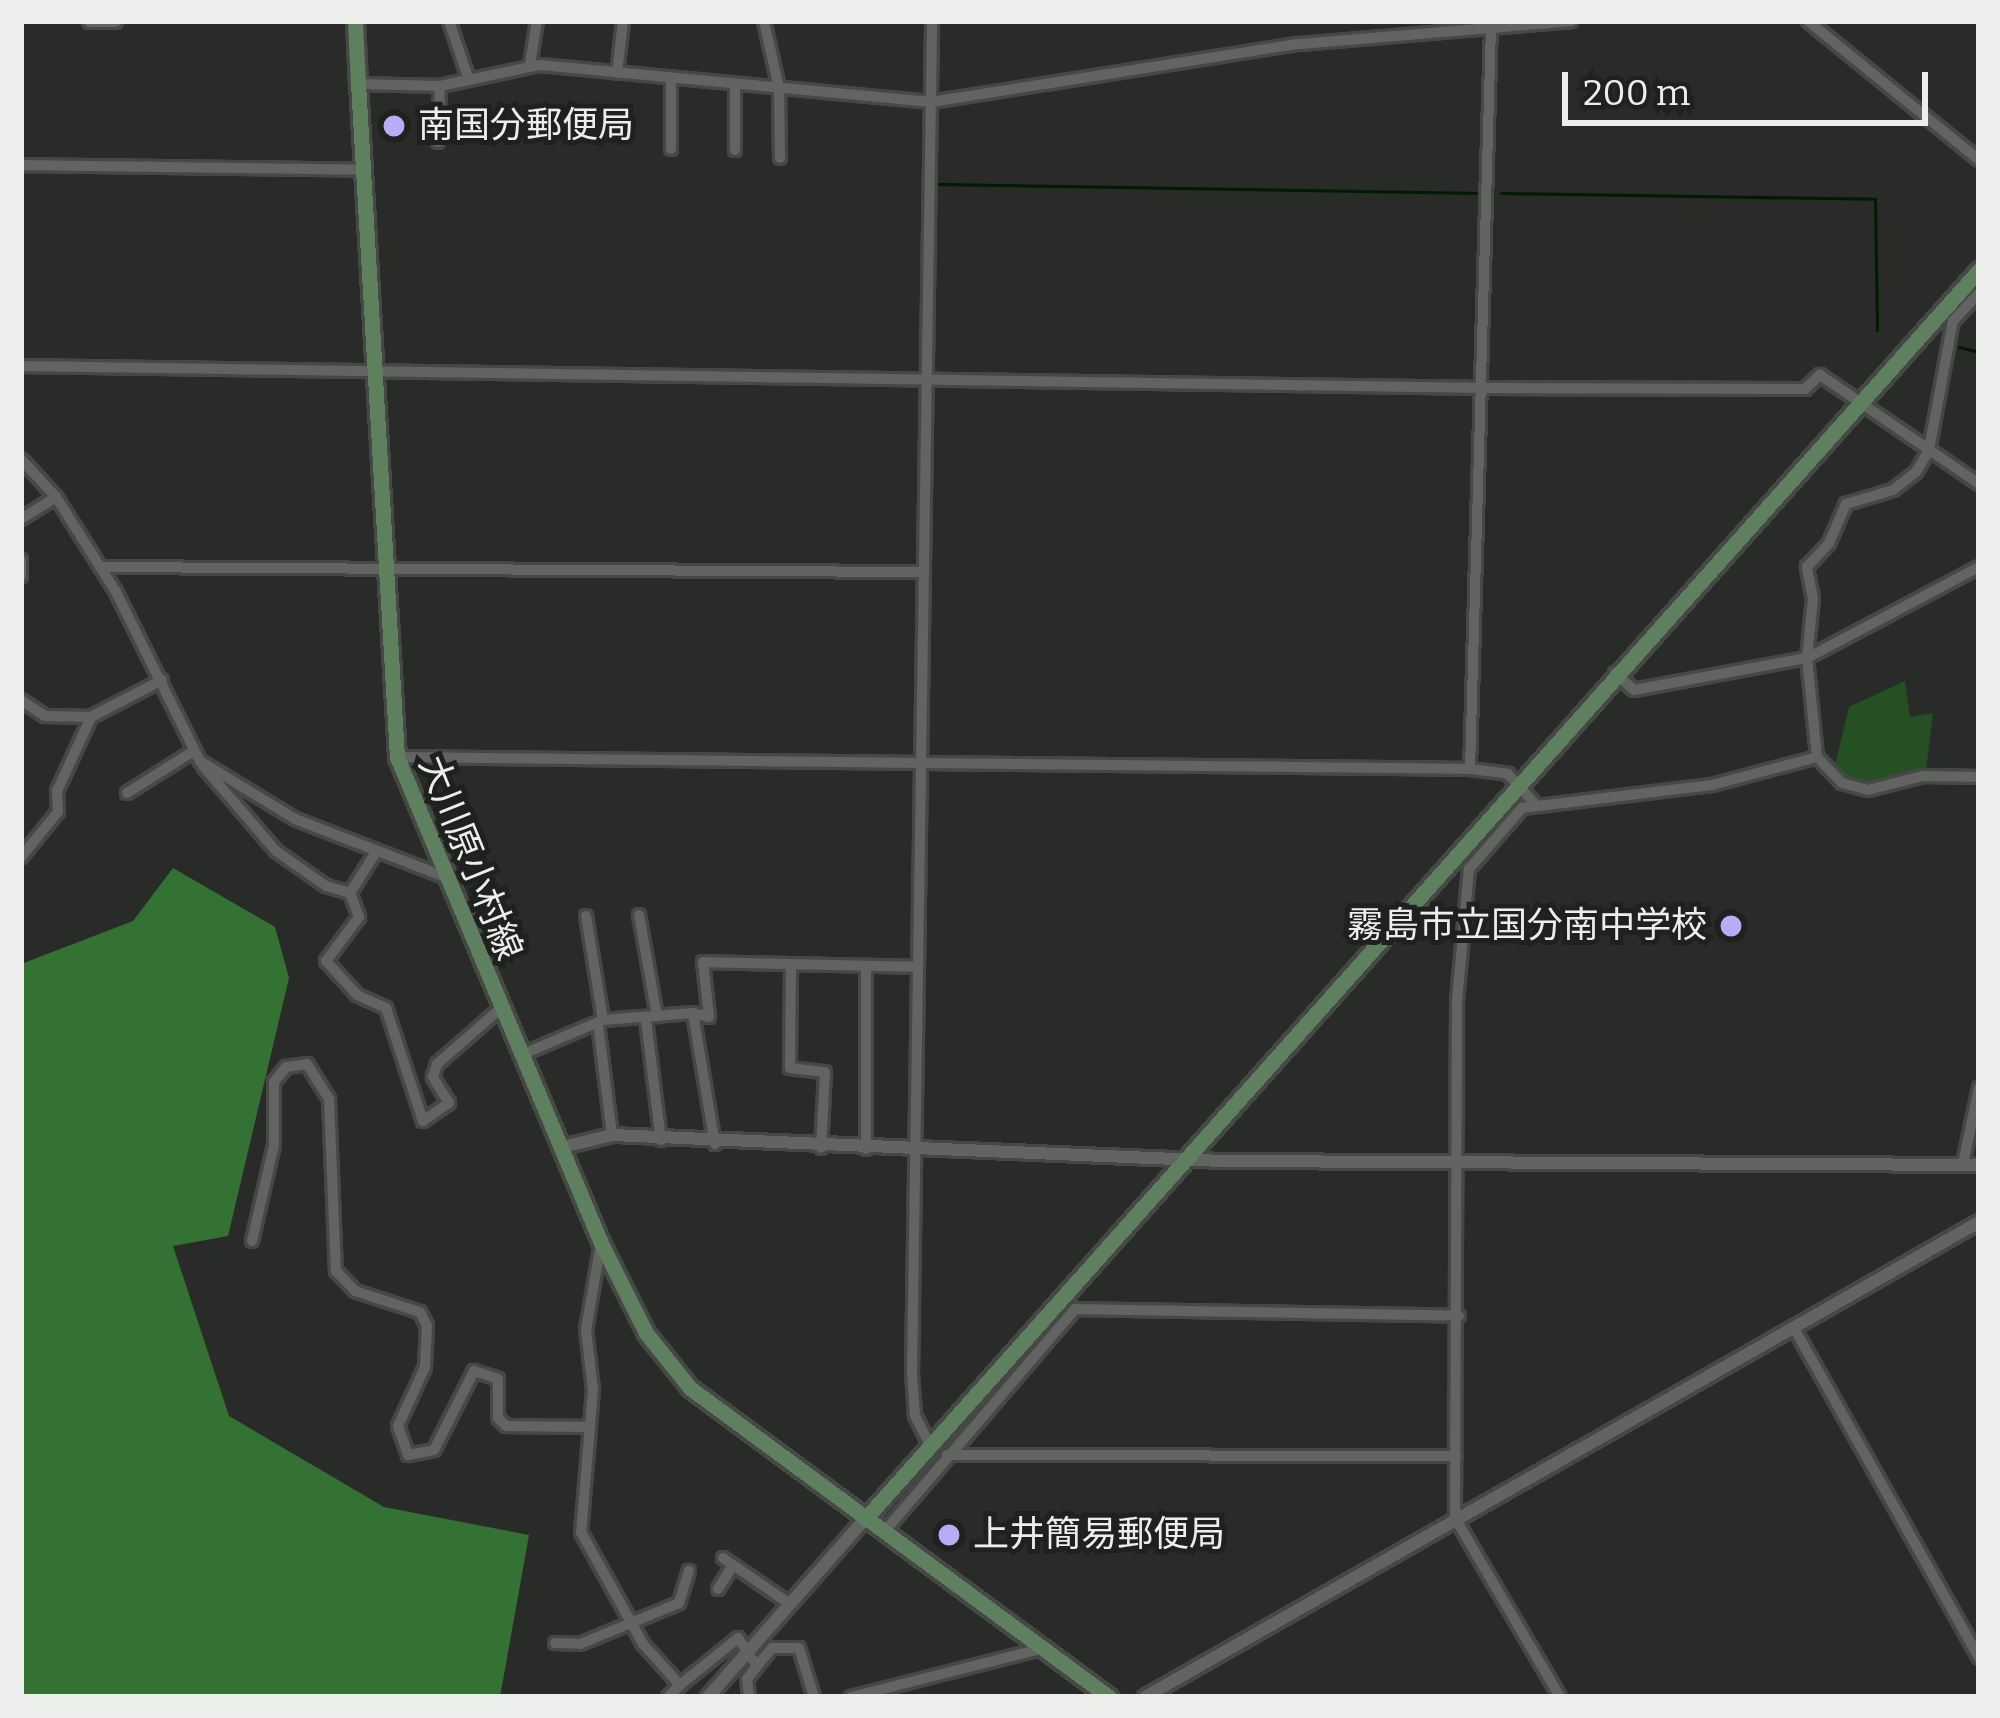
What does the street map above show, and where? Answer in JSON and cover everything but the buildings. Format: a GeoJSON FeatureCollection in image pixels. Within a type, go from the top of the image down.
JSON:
{"type":"FeatureCollection","features":[{"type":"Feature","properties":{"kind":"main road","name":"大川原小村線"},"geometry":{"type":"LineString","coordinates":[[356,21],[382,567],[397,757],[499,1010],[601,1243],[646,1333],[690,1388],[1109,1697]]}},
{"type":"Feature","properties":{"kind":"main road"},"geometry":{"type":"LineString","coordinates":[[865,1519],[1979,270]]}},
{"type":"Feature","properties":{"kind":"street"},"geometry":{"type":"LineString","coordinates":[[90,21],[115,21]]}},
{"type":"Feature","properties":{"kind":"street"},"geometry":{"type":"LineString","coordinates":[[449,21],[469,80]]}},
{"type":"Feature","properties":{"kind":"street"},"geometry":{"type":"LineString","coordinates":[[530,65],[537,21]]}},
{"type":"Feature","properties":{"kind":"street"},"geometry":{"type":"LineString","coordinates":[[617,73],[623,21]]}},
{"type":"Feature","properties":{"kind":"street"},"geometry":{"type":"LineString","coordinates":[[764,21],[778,88],[780,158]]}},
{"type":"Feature","properties":{"kind":"street"},"geometry":{"type":"LineString","coordinates":[[930,1444],[914,1402],[932,21]]}},
{"type":"Feature","properties":{"kind":"street"},"geometry":{"type":"LineString","coordinates":[[358,84],[440,86],[530,65],[931,102],[1299,44],[1570,21]]}},
{"type":"Feature","properties":{"kind":"street"},"geometry":{"type":"LineString","coordinates":[[1808,21],[1979,160]]}},
{"type":"Feature","properties":{"kind":"street"},"geometry":{"type":"LineString","coordinates":[[1470,769],[1486,388],[1491,28]]}},
{"type":"Feature","properties":{"kind":"street"},"geometry":{"type":"LineString","coordinates":[[671,79],[671,148]]}},
{"type":"Feature","properties":{"kind":"street"},"geometry":{"type":"LineString","coordinates":[[735,85],[735,150]]}},
{"type":"Feature","properties":{"kind":"street"},"geometry":{"type":"LineString","coordinates":[[438,142],[440,86]]}},
{"type":"Feature","properties":{"kind":"street"},"geometry":{"type":"LineString","coordinates":[[21,165],[362,170]]}},
{"type":"Feature","properties":{"kind":"street"},"geometry":{"type":"LineString","coordinates":[[1979,293],[1953,321],[1929,451],[1893,490],[1846,505],[1829,543],[1814,551],[1807,567],[1813,599],[1807,658],[1817,757],[1855,790],[1923,776],[1979,777]]}},
{"type":"Feature","properties":{"kind":"street"},"geometry":{"type":"LineString","coordinates":[[21,366],[927,374],[1486,388],[1805,389],[1820,375],[1979,484]]}},
{"type":"Feature","properties":{"kind":"street"},"geometry":{"type":"LineString","coordinates":[[21,459],[56,496],[100,567],[162,680],[196,757],[218,789],[300,872],[350,893],[358,916],[326,961],[357,995],[381,1000],[423,1121],[449,1103],[433,1077],[437,1064],[499,1010]]}},
{"type":"Feature","properties":{"kind":"street"},"geometry":{"type":"LineString","coordinates":[[21,519],[56,496]]}},
{"type":"Feature","properties":{"kind":"street"},"geometry":{"type":"LineString","coordinates":[[21,560],[21,576]]}},
{"type":"Feature","properties":{"kind":"street"},"geometry":{"type":"LineString","coordinates":[[100,567],[924,572]]}},
{"type":"Feature","properties":{"kind":"street"},"geometry":{"type":"LineString","coordinates":[[1615,673],[1634,690],[1807,658],[1979,567]]}},
{"type":"Feature","properties":{"kind":"street"},"geometry":{"type":"LineString","coordinates":[[21,700],[45,716],[92,717],[162,680]]}},
{"type":"Feature","properties":{"kind":"street"},"geometry":{"type":"LineString","coordinates":[[21,857],[58,812],[57,791],[92,717]]}},
{"type":"Feature","properties":{"kind":"street"},"geometry":{"type":"LineString","coordinates":[[127,793],[196,757]]}},
{"type":"Feature","properties":{"kind":"street"},"geometry":{"type":"LineString","coordinates":[[196,757],[296,819],[443,876]]}},
{"type":"Feature","properties":{"kind":"street"},"geometry":{"type":"LineString","coordinates":[[397,757],[921,768],[1470,769],[1508,774],[1535,804]]}},
{"type":"Feature","properties":{"kind":"street"},"geometry":{"type":"LineString","coordinates":[[1559,1697],[1455,1518],[1459,1316],[1455,1162],[1469,868],[1522,808],[1712,785],[1817,757]]}},
{"type":"Feature","properties":{"kind":"street"},"geometry":{"type":"LineString","coordinates":[[350,893],[376,852]]}},
{"type":"Feature","properties":{"kind":"street"},"geometry":{"type":"LineString","coordinates":[[639,915],[661,1140]]}},
{"type":"Feature","properties":{"kind":"street"},"geometry":{"type":"LineString","coordinates":[[586,916],[612,1135]]}},
{"type":"Feature","properties":{"kind":"street"},"geometry":{"type":"LineString","coordinates":[[520,1055],[600,1022],[693,1013],[709,1016],[703,962],[918,967]]}},
{"type":"Feature","properties":{"kind":"street"},"geometry":{"type":"LineString","coordinates":[[791,965],[790,1068],[825,1072],[821,1148]]}},
{"type":"Feature","properties":{"kind":"street"},"geometry":{"type":"LineString","coordinates":[[866,966],[866,1149]]}},
{"type":"Feature","properties":{"kind":"street"},"geometry":{"type":"LineString","coordinates":[[693,1013],[715,1144]]}},
{"type":"Feature","properties":{"kind":"street"},"geometry":{"type":"LineString","coordinates":[[252,1241],[274,1144],[274,1082],[286,1066],[307,1064],[329,1100],[336,1271],[355,1291],[420,1312],[427,1326],[425,1367],[398,1426],[408,1455],[434,1450],[474,1371],[498,1379],[498,1418],[506,1426],[587,1427]]}},
{"type":"Feature","properties":{"kind":"street"},"geometry":{"type":"LineString","coordinates":[[1963,1164],[1979,1088]]}},
{"type":"Feature","properties":{"kind":"street"},"geometry":{"type":"LineString","coordinates":[[563,1148],[612,1135],[715,1144],[1183,1158],[1979,1165]]}},
{"type":"Feature","properties":{"kind":"street"},"geometry":{"type":"LineString","coordinates":[[1145,1697],[1979,1222]]}},
{"type":"Feature","properties":{"kind":"street"},"geometry":{"type":"LineString","coordinates":[[601,1243],[586,1330],[593,1390],[581,1538],[629,1621],[680,1685]]}},
{"type":"Feature","properties":{"kind":"street"},"geometry":{"type":"LineString","coordinates":[[884,1532],[1075,1309],[1459,1316]]}},
{"type":"Feature","properties":{"kind":"street"},"geometry":{"type":"LineString","coordinates":[[1794,1328],[1979,1658]]}},
{"type":"Feature","properties":{"kind":"street"},"geometry":{"type":"LineString","coordinates":[[947,1455],[1456,1456]]}},
{"type":"Feature","properties":{"kind":"street"},"geometry":{"type":"LineString","coordinates":[[708,1697],[865,1519]]}},
{"type":"Feature","properties":{"kind":"street"},"geometry":{"type":"LineString","coordinates":[[718,1589],[728,1562],[790,1604]]}},
{"type":"Feature","properties":{"kind":"street"},"geometry":{"type":"LineString","coordinates":[[555,1643],[580,1644],[679,1603],[684,1575]]}},
{"type":"Feature","properties":{"kind":"street"},"geometry":{"type":"LineString","coordinates":[[668,1697],[738,1638],[757,1666]]}},
{"type":"Feature","properties":{"kind":"street"},"geometry":{"type":"LineString","coordinates":[[749,1697],[747,1679],[772,1648],[799,1648],[814,1697]]}},
{"type":"Feature","properties":{"kind":"street"},"geometry":{"type":"LineString","coordinates":[[851,1697],[1044,1648]]}},
{"type":"Feature","properties":{"kind":"green space"},"geometry":{"type":"Polygon","coordinates":[[[1905,681],[1910,717],[1933,713],[1926,771],[1856,783],[1834,769],[1849,707],[1905,681]]]}},
{"type":"Feature","properties":{"kind":"green space"},"geometry":{"type":"Polygon","coordinates":[[[173,868],[275,927],[289,978],[228,1236],[173,1246],[229,1416],[384,1507],[529,1535],[500,1697],[21,1697],[21,964],[133,921],[173,868]]]}},
{"type":"Feature","properties":{"kind":"waterway"},"geometry":{"type":"LineString","coordinates":[[939,184],[1483,193]]}},
{"type":"Feature","properties":{"kind":"waterway"},"geometry":{"type":"LineString","coordinates":[[1501,193],[1875,199],[1877,330]]}},
{"type":"Feature","properties":{"kind":"waterway"},"geometry":{"type":"LineString","coordinates":[[1959,347],[1979,352]]}},
{"type":"Feature","properties":{"kind":"place","name":"南国分郵便局"},"geometry":{"type":"Point","coordinates":[394,126]}},
{"type":"Feature","properties":{"kind":"place","name":"霧島市立国分南中学校"},"geometry":{"type":"Point","coordinates":[1731,926]}},
{"type":"Feature","properties":{"kind":"place","name":"上井簡易郵便局"},"geometry":{"type":"Point","coordinates":[949,1535]}}]}
